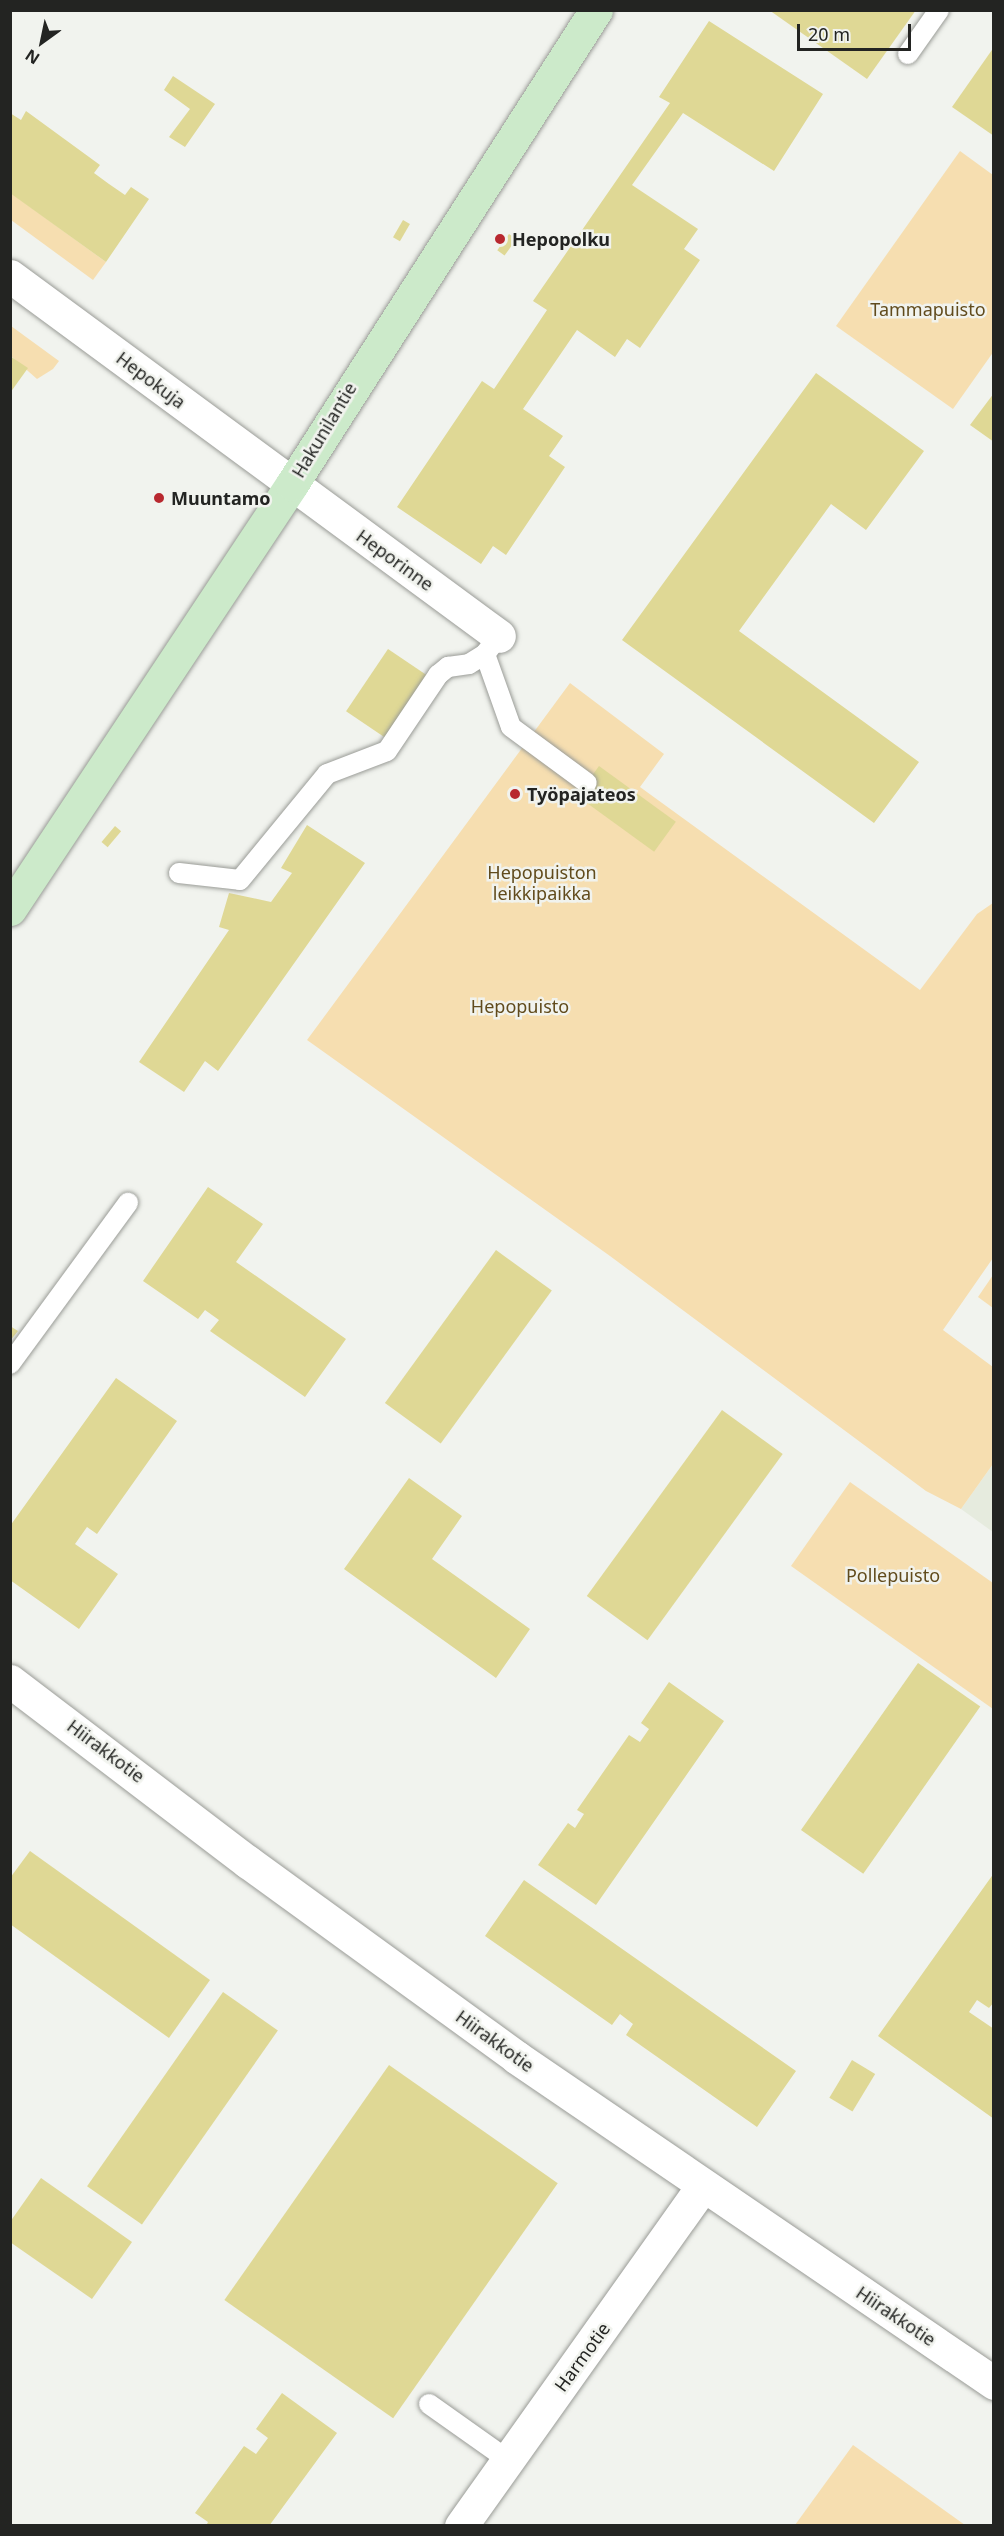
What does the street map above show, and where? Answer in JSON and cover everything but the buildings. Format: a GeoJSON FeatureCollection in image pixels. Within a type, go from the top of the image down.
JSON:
{"type":"FeatureCollection","features":[{"type":"Feature","properties":{"kind":"main road","name":"Hakunilantie"},"geometry":{"type":"LineString","coordinates":[[10,909],[292,484],[596,10]]}},
{"type":"Feature","properties":{"kind":"street","name":"Hepokuja"},"geometry":{"type":"LineString","coordinates":[[10,276],[292,484]]}},
{"type":"Feature","properties":{"kind":"street","name":"Heporinne"},"geometry":{"type":"LineString","coordinates":[[292,484],[492,645]]}},
{"type":"Feature","properties":{"kind":"street","name":"Hiirakkotie"},"geometry":{"type":"LineString","coordinates":[[10,1681],[248,1862],[702,2187],[993,2383]]}},
{"type":"Feature","properties":{"kind":"street","name":"Harmotie"},"geometry":{"type":"LineString","coordinates":[[460,2526],[702,2187]]}},
{"type":"Feature","properties":{"kind":"lane"},"geometry":{"type":"LineString","coordinates":[[909,54],[939,10]]}},
{"type":"Feature","properties":{"kind":"lane"},"geometry":{"type":"LineString","coordinates":[[179,873],[240,880],[327,774],[387,751],[438,675],[448,666],[469,664],[492,645],[511,727],[587,783]]}},
{"type":"Feature","properties":{"kind":"lane"},"geometry":{"type":"LineString","coordinates":[[10,1364],[128,1203]]}},
{"type":"Feature","properties":{"kind":"lane"},"geometry":{"type":"LineString","coordinates":[[429,2404],[508,2460]]}},
{"type":"Feature","properties":{"kind":"shaded area"},"geometry":{"type":"Polygon","coordinates":[[[993,1464],[993,1532],[961,1509],[993,1464]]]}},
{"type":"Feature","properties":{"kind":"green space","name":"Tammapuisto"},"geometry":{"type":"Polygon","coordinates":[[[960,151],[993,175],[994,351],[953,409],[836,326],[960,151]]]}},
{"type":"Feature","properties":{"kind":"green space"},"geometry":{"type":"Polygon","coordinates":[[[11,193],[106,262],[93,280],[11,220],[11,193]]]}},
{"type":"Feature","properties":{"kind":"green space"},"geometry":{"type":"Polygon","coordinates":[[[11,326],[59,361],[53,369],[37,379],[11,356],[11,326]]]}},
{"type":"Feature","properties":{"kind":"green space"},"geometry":{"type":"Polygon","coordinates":[[[570,683],[664,754],[640,787],[920,990],[977,914],[993,903],[993,1258],[943,1330],[993,1367],[993,1464],[961,1509],[926,1491],[610,1256],[307,1040],[570,683]]]}},
{"type":"Feature","properties":{"kind":"green space"},"geometry":{"type":"Polygon","coordinates":[[[993,1275],[993,1308],[978,1297],[993,1275]]]}},
{"type":"Feature","properties":{"kind":"green space","name":"Pollepuisto"},"geometry":{"type":"Polygon","coordinates":[[[850,1482],[993,1583],[993,1709],[791,1566],[850,1482]]]}},
{"type":"Feature","properties":{"kind":"green space"},"geometry":{"type":"Polygon","coordinates":[[[853,2445],[965,2525],[795,2525],[853,2445]]]}},
{"type":"Feature","properties":{"kind":"place","name":"Hepopolku"},"geometry":{"type":"Point","coordinates":[500,239]}},
{"type":"Feature","properties":{"kind":"place","name":"Muuntamo"},"geometry":{"type":"Point","coordinates":[159,498]}},
{"type":"Feature","properties":{"kind":"place","name":"Työpajateos"},"geometry":{"type":"Point","coordinates":[515,794]}},
{"type":"Feature","properties":{"kind":"park label","name":"Hepopuiston leikkipaikka"},"geometry":{"type":"Point","coordinates":[542,883]}},
{"type":"Feature","properties":{"kind":"park label","name":"Hepopuisto"},"geometry":{"type":"Point","coordinates":[520,1006]}}]}
